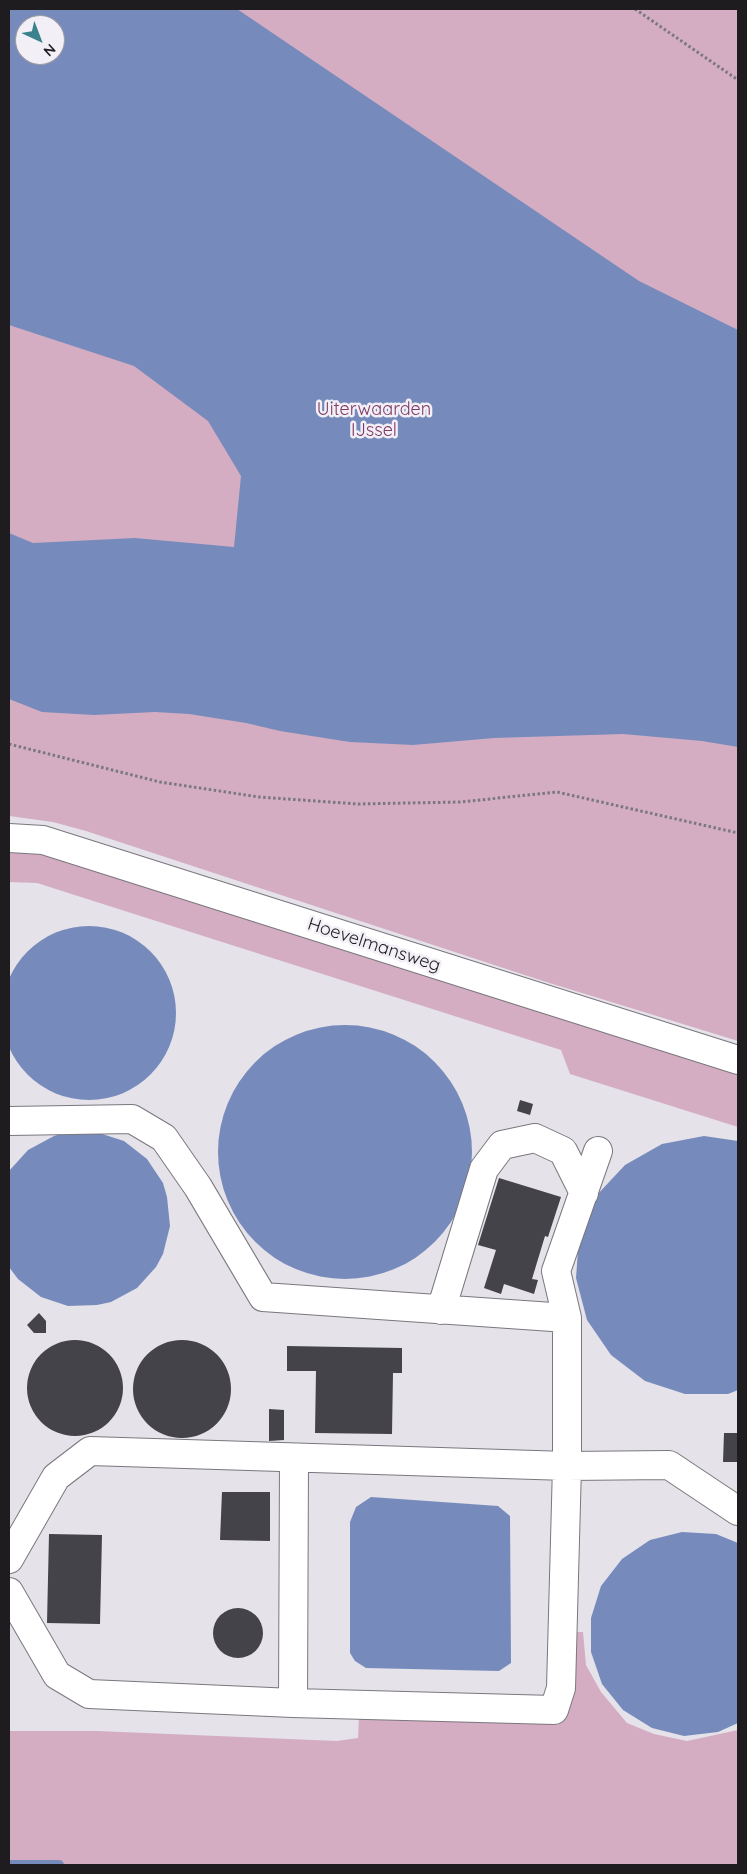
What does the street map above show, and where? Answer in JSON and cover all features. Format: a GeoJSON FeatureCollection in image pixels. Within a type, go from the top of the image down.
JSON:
{"type":"FeatureCollection","features":[{"type":"Feature","properties":{"kind":"street","name":"Hoevelmansweg"},"geometry":{"type":"LineString","coordinates":[[9,838],[44,840],[738,1060]]}},
{"type":"Feature","properties":{"kind":"street"},"geometry":{"type":"LineString","coordinates":[[9,1121],[132,1119],[164,1138],[198,1187],[263,1297],[567,1318]]}},
{"type":"Feature","properties":{"kind":"street"},"geometry":{"type":"LineString","coordinates":[[441,1310],[484,1169],[502,1145],[535,1138],[562,1151],[584,1193]]}},
{"type":"Feature","properties":{"kind":"street"},"geometry":{"type":"LineString","coordinates":[[9,1592],[57,1675],[89,1694],[293,1703],[554,1710],[561,1688],[567,1466],[567,1318],[556,1271],[598,1151]]}},
{"type":"Feature","properties":{"kind":"street"},"geometry":{"type":"LineString","coordinates":[[9,1559],[56,1477],[90,1451],[294,1459],[567,1466],[669,1466],[738,1511]]}},
{"type":"Feature","properties":{"kind":"street"},"geometry":{"type":"LineString","coordinates":[[293,1703],[294,1459]]}},
{"type":"Feature","properties":{"kind":"path"},"geometry":{"type":"LineString","coordinates":[[635,9],[738,80]]}},
{"type":"Feature","properties":{"kind":"path"},"geometry":{"type":"LineString","coordinates":[[9,744],[160,782],[259,797],[358,804],[460,802],[557,792],[738,833]]}},
{"type":"Feature","properties":{"kind":"green space","name":"Uiterwaarden IJssel"},"geometry":{"type":"Polygon","coordinates":[[[9,9],[738,9],[738,1041],[543,981],[86,831],[53,822],[9,816],[9,9]]]}},
{"type":"Feature","properties":{"kind":"green space"},"geometry":{"type":"Polygon","coordinates":[[[9,845],[19,845],[738,1072],[738,1127],[570,1074],[561,1050],[37,883],[9,882],[9,845]]]}},
{"type":"Feature","properties":{"kind":"green space"},"geometry":{"type":"Polygon","coordinates":[[[573,1632],[583,1632],[586,1665],[601,1692],[627,1723],[654,1734],[687,1741],[738,1730],[738,1865],[9,1865],[9,1731],[97,1731],[337,1741],[358,1738],[359,1717],[543,1721],[573,1632]]]}},
{"type":"Feature","properties":{"kind":"water","name":"Uiterwaarden IJssel"},"geometry":{"type":"Polygon","coordinates":[[[9,9],[237,9],[639,281],[738,330],[738,747],[702,741],[623,734],[494,738],[413,745],[350,742],[189,714],[155,712],[94,715],[42,712],[9,699],[9,533],[33,543],[135,538],[234,547],[241,476],[208,421],[134,366],[9,325],[9,9]]]}},
{"type":"Feature","properties":{"kind":"water"},"geometry":{"type":"Polygon","coordinates":[[[80,926],[98,926],[130,936],[151,951],[166,972],[176,1004],[176,1022],[166,1054],[151,1075],[130,1090],[114,1096],[98,1100],[80,1100],[48,1090],[27,1075],[12,1054],[6,1038],[2,1022],[2,1004],[12,972],[27,951],[48,936],[64,930],[80,926]]]}},
{"type":"Feature","properties":{"kind":"water"},"geometry":{"type":"Polygon","coordinates":[[[333,1025],[357,1025],[394,1034],[416,1046],[435,1062],[451,1081],[463,1103],[470,1127],[472,1152],[470,1177],[463,1201],[451,1223],[435,1242],[416,1258],[394,1270],[357,1279],[333,1279],[296,1270],[274,1258],[247,1233],[227,1201],[223,1189],[218,1164],[218,1140],[227,1103],[239,1081],[264,1054],[296,1034],[308,1030],[333,1025]]]}},
{"type":"Feature","properties":{"kind":"water"},"geometry":{"type":"Polygon","coordinates":[[[67,1132],[96,1132],[124,1141],[147,1159],[163,1183],[167,1197],[170,1226],[163,1254],[156,1267],[137,1288],[111,1302],[97,1305],[68,1306],[41,1297],[18,1279],[9,1267],[9,1171],[28,1150],[54,1136],[67,1132]]]}},
{"type":"Feature","properties":{"kind":"water"},"geometry":{"type":"Polygon","coordinates":[[[704,1136],[738,1141],[738,1390],[728,1394],[685,1394],[645,1381],[611,1355],[587,1320],[576,1278],[579,1236],[596,1196],[625,1165],[662,1144],[704,1136]]]}},
{"type":"Feature","properties":{"kind":"water"},"geometry":{"type":"Polygon","coordinates":[[[371,1497],[498,1506],[510,1516],[511,1663],[499,1671],[366,1668],[355,1661],[350,1653],[350,1522],[356,1507],[371,1497]]]}},
{"type":"Feature","properties":{"kind":"water"},"geometry":{"type":"Polygon","coordinates":[[[682,1532],[716,1534],[738,1543],[738,1723],[718,1732],[684,1736],[652,1728],[623,1710],[602,1684],[591,1652],[591,1618],[601,1586],[622,1559],[650,1540],[682,1532]]]}},
{"type":"Feature","properties":{"kind":"building"},"geometry":{"type":"Polygon","coordinates":[[[520,1100],[533,1104],[530,1115],[517,1111],[520,1100]]]}},
{"type":"Feature","properties":{"kind":"building"},"geometry":{"type":"Polygon","coordinates":[[[499,1178],[561,1197],[548,1237],[545,1236],[532,1279],[538,1280],[534,1294],[504,1284],[501,1294],[484,1288],[496,1250],[478,1245],[499,1178]]]}},
{"type":"Feature","properties":{"kind":"building"},"geometry":{"type":"Polygon","coordinates":[[[39,1313],[46,1321],[46,1333],[34,1333],[27,1325],[39,1313]]]}},
{"type":"Feature","properties":{"kind":"building"},"geometry":{"type":"Polygon","coordinates":[[[75,1340],[93,1344],[109,1354],[119,1370],[123,1388],[119,1406],[109,1422],[93,1432],[75,1436],[57,1432],[41,1422],[31,1406],[27,1388],[31,1370],[41,1354],[57,1344],[75,1340]]]}},
{"type":"Feature","properties":{"kind":"building"},"geometry":{"type":"Polygon","coordinates":[[[182,1340],[201,1344],[217,1354],[227,1370],[231,1389],[227,1408],[217,1424],[201,1434],[182,1438],[163,1434],[147,1424],[137,1408],[133,1389],[137,1370],[147,1354],[163,1344],[182,1340]]]}},
{"type":"Feature","properties":{"kind":"building"},"geometry":{"type":"Polygon","coordinates":[[[287,1346],[402,1348],[402,1373],[393,1373],[392,1434],[315,1433],[316,1371],[287,1371],[287,1346]]]}},
{"type":"Feature","properties":{"kind":"building"},"geometry":{"type":"Polygon","coordinates":[[[269,1409],[284,1410],[284,1440],[269,1441],[269,1409]]]}},
{"type":"Feature","properties":{"kind":"building"},"geometry":{"type":"Polygon","coordinates":[[[724,1433],[738,1433],[738,1462],[723,1462],[724,1433]]]}},
{"type":"Feature","properties":{"kind":"building"},"geometry":{"type":"Polygon","coordinates":[[[222,1492],[270,1492],[270,1541],[220,1540],[222,1492]]]}},
{"type":"Feature","properties":{"kind":"building"},"geometry":{"type":"Polygon","coordinates":[[[49,1534],[102,1535],[100,1624],[47,1623],[49,1534]]]}},
{"type":"Feature","properties":{"kind":"building"},"geometry":{"type":"Polygon","coordinates":[[[238,1608],[256,1615],[263,1633],[256,1651],[238,1658],[220,1651],[213,1633],[220,1615],[238,1608]]]}},
{"type":"Feature","properties":{"kind":"waterway"},"geometry":{"type":"LineString","coordinates":[[9,1865],[59,1865]]}}]}
